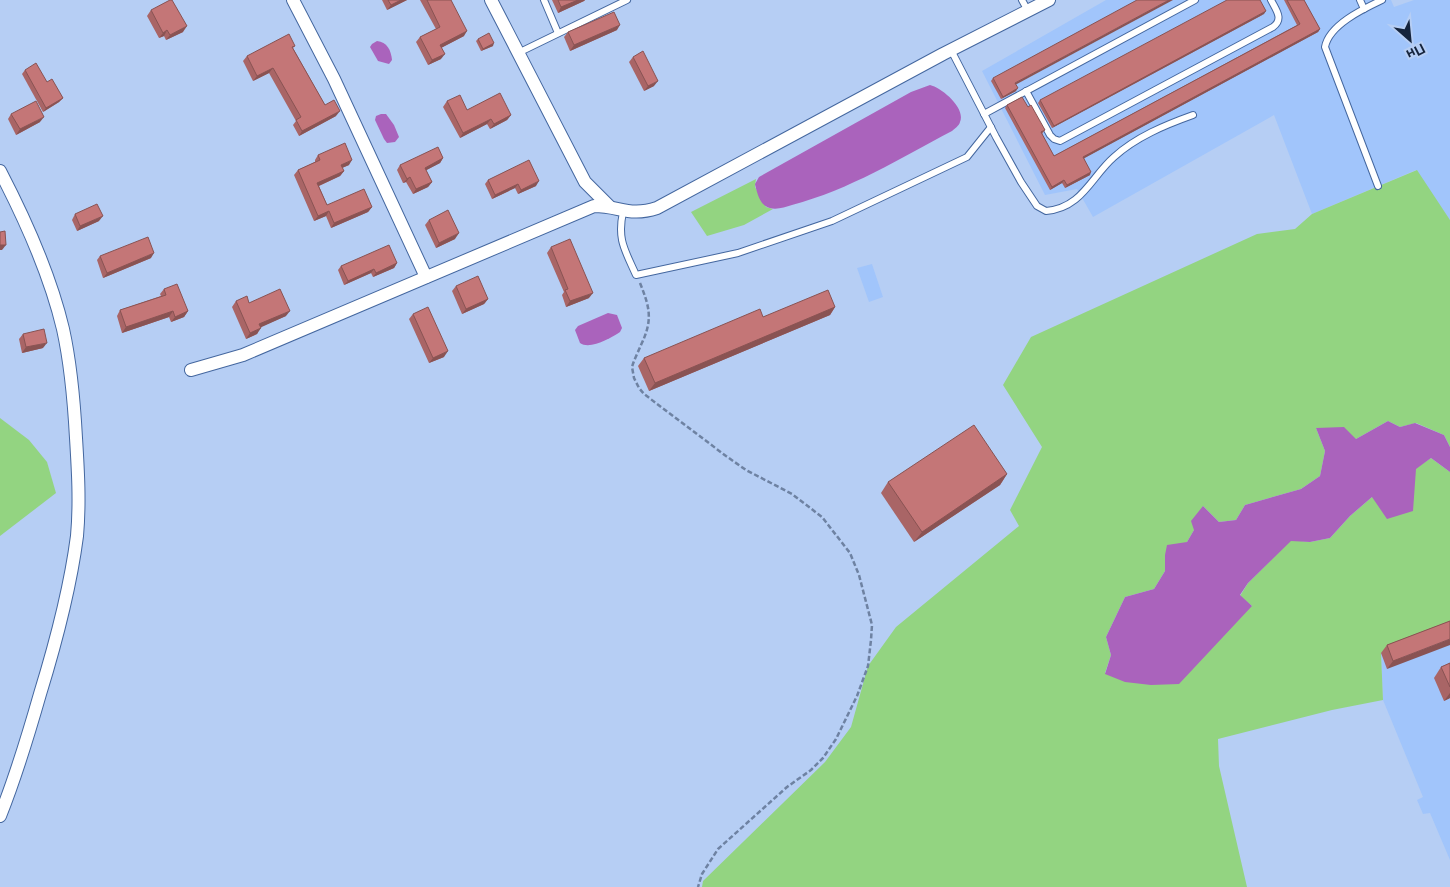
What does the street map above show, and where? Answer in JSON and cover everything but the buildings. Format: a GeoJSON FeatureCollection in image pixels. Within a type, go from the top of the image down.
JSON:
{"type":"FeatureCollection","features":[{"type":"Feature","properties":{"kind":"street"},"geometry":{"type":"LineString","coordinates":[[293,0],[334,79],[426,277]]}},
{"type":"Feature","properties":{"kind":"street"},"geometry":{"type":"LineString","coordinates":[[491,0],[585,182],[610,206],[623,212],[643,212],[657,208],[951,50],[1025,6],[1050,0]]}},
{"type":"Feature","properties":{"kind":"street"},"geometry":{"type":"LineString","coordinates":[[0,171],[38,253],[62,327],[67,351],[74,410],[79,489],[76,543],[59,628],[16,776],[0,816]]}},
{"type":"Feature","properties":{"kind":"street"},"geometry":{"type":"LineString","coordinates":[[191,370],[243,355],[594,206],[610,206]]}},
{"type":"Feature","properties":{"kind":"lane"},"geometry":{"type":"LineString","coordinates":[[544,0],[558,33]]}},
{"type":"Feature","properties":{"kind":"lane"},"geometry":{"type":"LineString","coordinates":[[518,53],[627,0]]}},
{"type":"Feature","properties":{"kind":"lane"},"geometry":{"type":"LineString","coordinates":[[984,114],[1195,0]]}},
{"type":"Feature","properties":{"kind":"lane"},"geometry":{"type":"LineString","coordinates":[[1026,91],[1050,135],[1060,141],[1273,27],[1280,18],[1271,0]]}},
{"type":"Feature","properties":{"kind":"lane"},"geometry":{"type":"LineString","coordinates":[[1360,0],[1364,9]]}},
{"type":"Feature","properties":{"kind":"lane"},"geometry":{"type":"LineString","coordinates":[[1378,186],[1325,47],[1328,36],[1353,15],[1382,0]]}},
{"type":"Feature","properties":{"kind":"lane"},"geometry":{"type":"LineString","coordinates":[[951,50],[991,127],[1032,198],[1037,206],[1046,211],[1059,208],[1082,195],[1113,158],[1142,137],[1193,116]]}},
{"type":"Feature","properties":{"kind":"lane"},"geometry":{"type":"LineString","coordinates":[[623,212],[620,227],[621,237],[636,275],[738,253],[832,221],[967,156],[991,127]]}},
{"type":"Feature","properties":{"kind":"path"},"geometry":{"type":"LineString","coordinates":[[636,275],[650,311],[648,329],[632,368],[639,388],[644,394],[746,470],[792,494],[822,517],[850,553],[859,575],[872,625],[868,666],[846,722],[836,739],[823,758],[811,770],[782,790],[718,849],[702,874],[698,887]]}},
{"type":"Feature","properties":{"kind":"shaded area"},"geometry":{"type":"Polygon","coordinates":[[[1106,0],[1391,0],[1394,7],[1414,0],[1450,0],[1450,220],[1416,170],[1312,214],[1274,115],[1093,217],[1077,189],[1045,195],[982,71],[1106,0]]]}},
{"type":"Feature","properties":{"kind":"shaded area"},"geometry":{"type":"Polygon","coordinates":[[[377,41],[386,45],[391,53],[392,60],[389,64],[378,61],[370,47],[377,41]]]}},
{"type":"Feature","properties":{"kind":"shaded area"},"geometry":{"type":"Polygon","coordinates":[[[930,85],[941,90],[952,99],[960,111],[961,117],[958,126],[952,131],[854,182],[813,199],[775,209],[767,207],[761,202],[755,184],[759,177],[911,92],[930,85]]]}},
{"type":"Feature","properties":{"kind":"shaded area"},"geometry":{"type":"Polygon","coordinates":[[[386,114],[394,125],[399,137],[395,142],[387,143],[384,139],[375,120],[376,116],[386,114]]]}},
{"type":"Feature","properties":{"kind":"shaded area"},"geometry":{"type":"Polygon","coordinates":[[[872,264],[883,297],[869,302],[857,268],[872,264]]]}},
{"type":"Feature","properties":{"kind":"shaded area"},"geometry":{"type":"Polygon","coordinates":[[[608,313],[617,315],[622,328],[620,332],[595,344],[584,345],[580,343],[575,330],[578,326],[608,313]]]}},
{"type":"Feature","properties":{"kind":"shaded area"},"geometry":{"type":"Polygon","coordinates":[[[1388,421],[1400,427],[1415,423],[1444,435],[1450,447],[1450,472],[1431,458],[1416,469],[1413,511],[1387,519],[1372,497],[1350,516],[1330,538],[1310,542],[1291,541],[1248,583],[1240,595],[1252,606],[1179,684],[1151,685],[1125,682],[1105,674],[1111,655],[1106,637],[1125,597],[1154,589],[1165,571],[1167,545],[1187,542],[1194,530],[1191,521],[1203,506],[1219,522],[1236,520],[1245,505],[1301,489],[1320,476],[1325,451],[1316,428],[1344,427],[1356,439],[1388,421]]]}},
{"type":"Feature","properties":{"kind":"shaded area"},"geometry":{"type":"Polygon","coordinates":[[[1450,625],[1450,860],[1430,813],[1423,814],[1417,800],[1423,797],[1383,700],[1381,653],[1450,625]]]}},
{"type":"Feature","properties":{"kind":"green space"},"geometry":{"type":"Polygon","coordinates":[[[1417,170],[1450,220],[1450,447],[1444,435],[1416,423],[1400,427],[1388,421],[1356,439],[1316,428],[1325,451],[1320,476],[1301,489],[1245,505],[1236,520],[1219,522],[1203,506],[1194,530],[1187,542],[1165,555],[1165,571],[1154,589],[1125,597],[1106,637],[1111,655],[1105,673],[1252,606],[1240,596],[1248,583],[1291,540],[1310,542],[1330,538],[1350,516],[1372,497],[1431,458],[1450,472],[1450,625],[1381,653],[1383,700],[1332,710],[1218,739],[1219,766],[1247,887],[702,887],[703,881],[825,762],[851,727],[868,666],[896,627],[1019,526],[1010,510],[1042,447],[1003,385],[1031,337],[1257,234],[1295,229],[1312,214],[1417,170]]]}},
{"type":"Feature","properties":{"kind":"green space"},"geometry":{"type":"Polygon","coordinates":[[[756,179],[755,187],[766,207],[773,209],[744,225],[707,236],[691,212],[756,179]]]}},
{"type":"Feature","properties":{"kind":"green space"},"geometry":{"type":"Polygon","coordinates":[[[0,418],[29,440],[47,462],[56,493],[0,536],[0,418]]]}}]}
